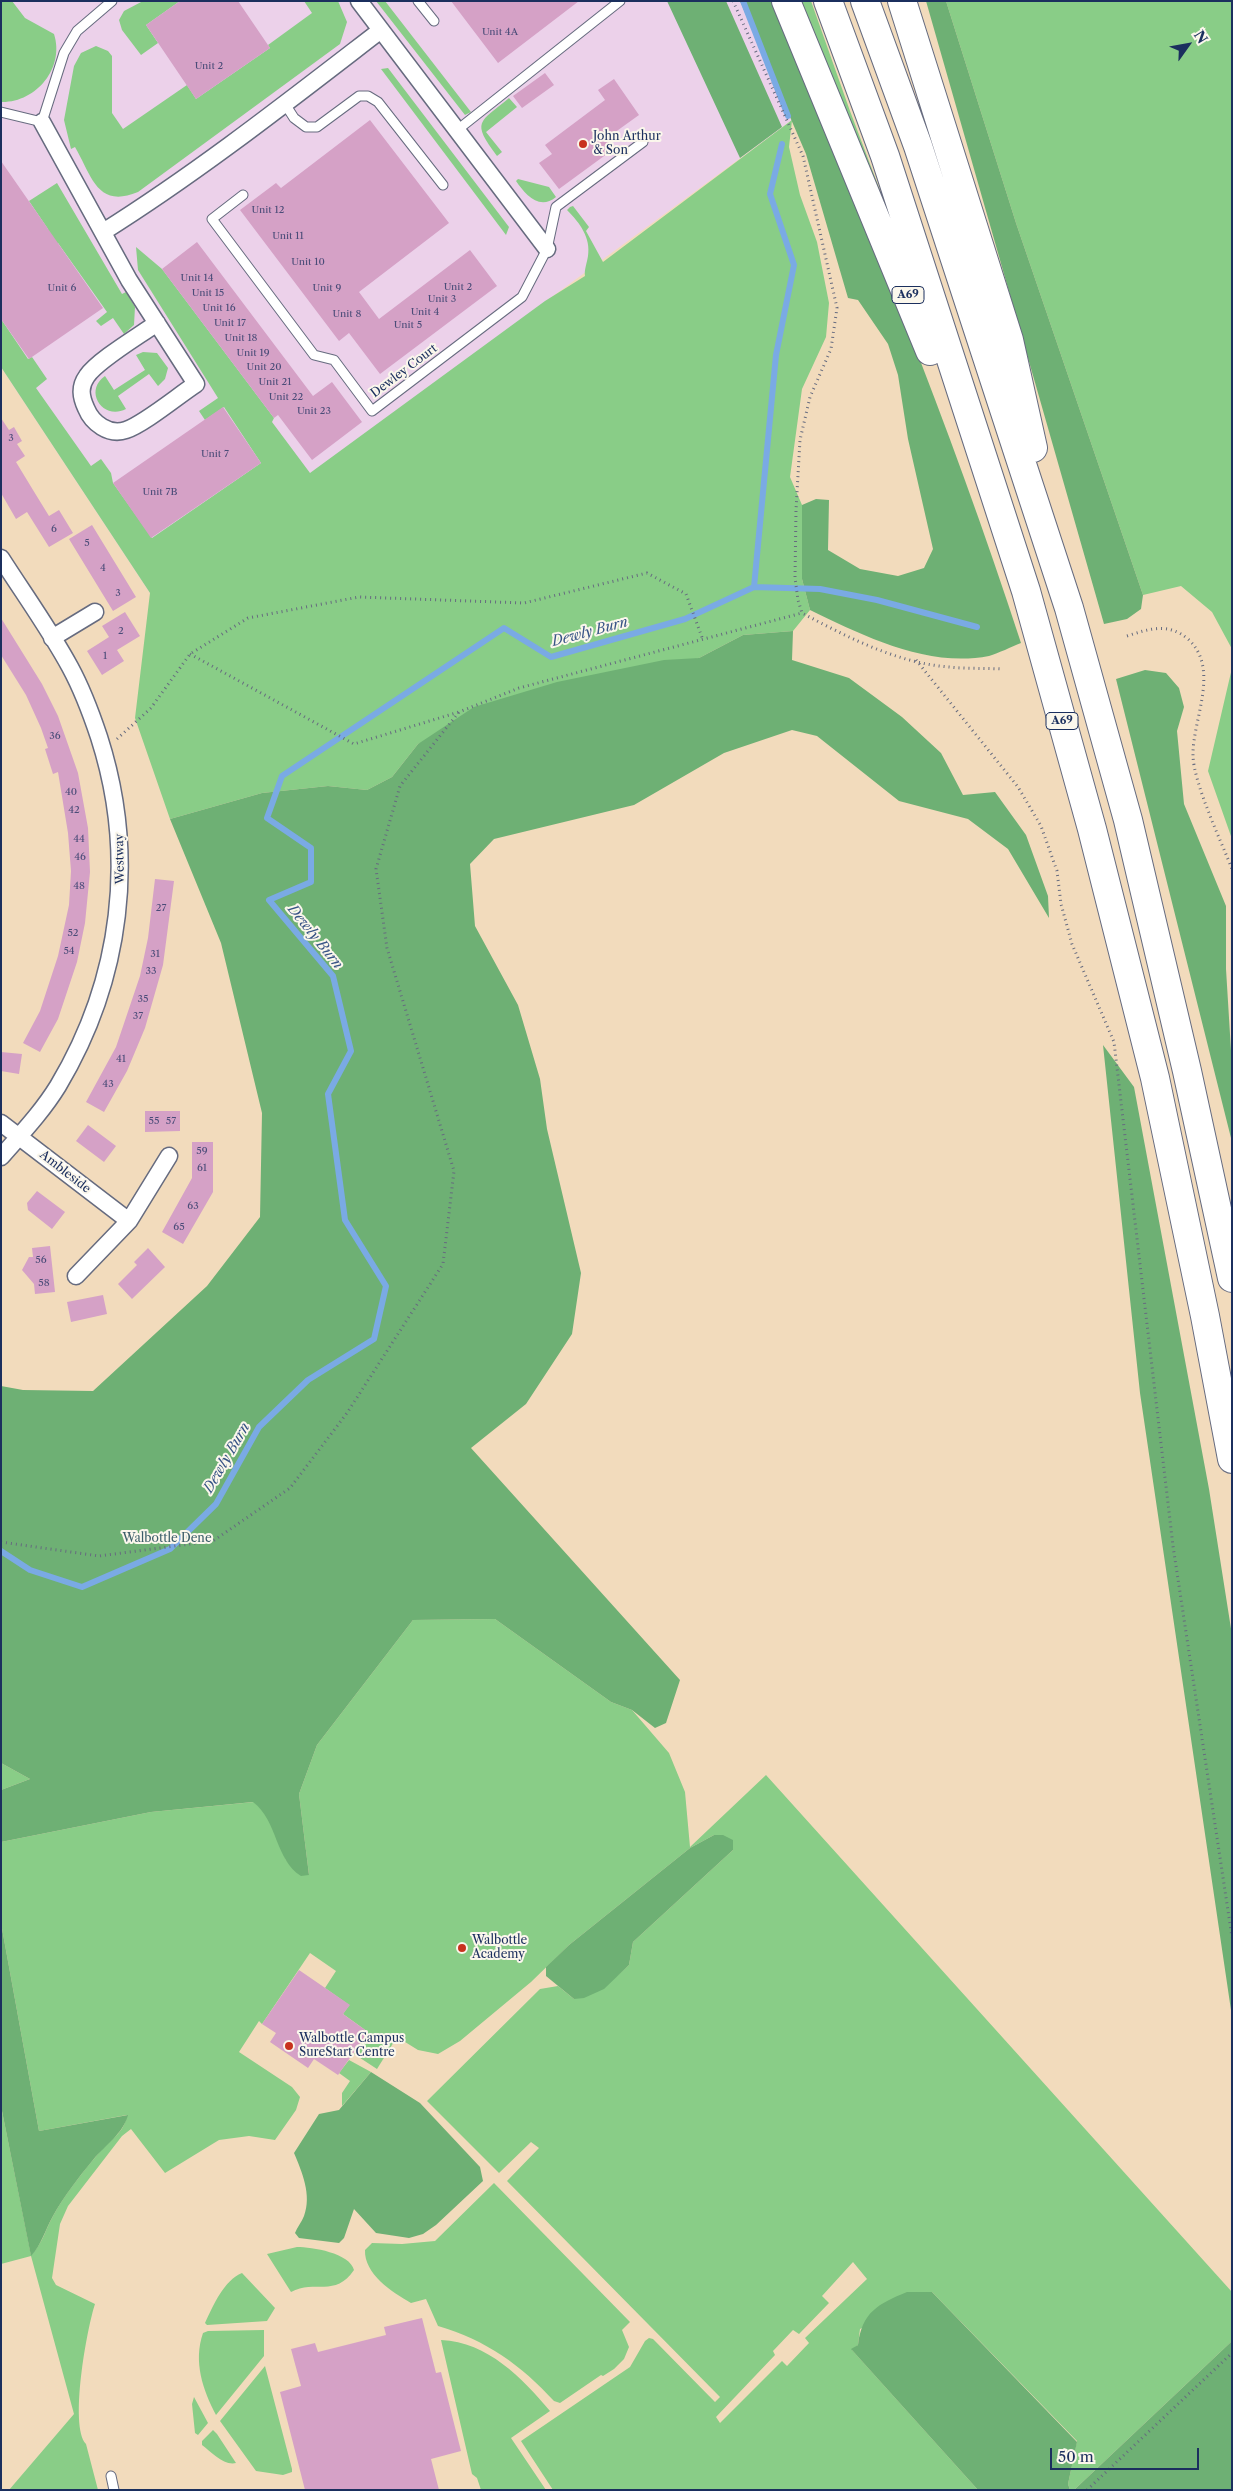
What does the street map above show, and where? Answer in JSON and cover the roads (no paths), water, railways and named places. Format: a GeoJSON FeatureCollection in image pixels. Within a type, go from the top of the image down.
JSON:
{"type":"FeatureCollection","features":[{"type":"Feature","properties":{"kind":"highway","name":"A69"},"geometry":{"type":"LineString","coordinates":[[786,1],[899,273],[1026,591]]}},
{"type":"Feature","properties":{"kind":"highway","name":"A69"},"geometry":{"type":"LineString","coordinates":[[828,1],[885,156],[1026,591],[1092,829],[1155,1078],[1206,1316],[1232,1459]]}},
{"type":"Feature","properties":{"kind":"highway"},"geometry":{"type":"LineString","coordinates":[[865,1],[918,146],[1069,608],[1128,820],[1187,1071],[1232,1278]]}},
{"type":"Feature","properties":{"kind":"highway"},"geometry":{"type":"LineString","coordinates":[[902,1],[1009,340],[1069,608]]}},
{"type":"Feature","properties":{"kind":"street"},"geometry":{"type":"LineString","coordinates":[[359,1],[547,249]]}},
{"type":"Feature","properties":{"kind":"street"},"geometry":{"type":"LineString","coordinates":[[102,232],[149,203],[285,104],[381,30]]}},
{"type":"Feature","properties":{"kind":"street"},"geometry":{"type":"LineString","coordinates":[[42,122],[102,232],[157,324],[196,384],[125,430],[110,430],[98,425],[88,413],[81,397],[82,384],[88,374],[157,324]]}},
{"type":"Feature","properties":{"kind":"street","name":"Westway"},"geometry":{"type":"LineString","coordinates":[[1,558],[70,667],[82,692],[101,744],[112,785],[119,826],[121,863],[120,905],[110,958],[93,1015],[58,1087],[1,1157]]}},
{"type":"Feature","properties":{"kind":"street"},"geometry":{"type":"LineString","coordinates":[[52,638],[95,612]]}},
{"type":"Feature","properties":{"kind":"street","name":"Ambleside"},"geometry":{"type":"LineString","coordinates":[[1,1123],[129,1221]]}},
{"type":"Feature","properties":{"kind":"street"},"geometry":{"type":"LineString","coordinates":[[76,1276],[129,1221],[169,1156]]}},
{"type":"Feature","properties":{"kind":"lane"},"geometry":{"type":"LineString","coordinates":[[1,112],[42,122],[64,53],[77,31],[112,1]]}},
{"type":"Feature","properties":{"kind":"lane"},"geometry":{"type":"LineString","coordinates":[[418,1],[434,21]]}},
{"type":"Feature","properties":{"kind":"lane"},"geometry":{"type":"LineString","coordinates":[[456,131],[620,1]]}},
{"type":"Feature","properties":{"kind":"lane"},"geometry":{"type":"LineString","coordinates":[[285,104],[294,118],[306,127],[317,127],[359,96],[368,96],[378,102],[443,185]]}},
{"type":"Feature","properties":{"kind":"lane"},"geometry":{"type":"LineString","coordinates":[[547,249],[556,206],[643,142]]}},
{"type":"Feature","properties":{"kind":"lane","name":"Dewley Court"},"geometry":{"type":"LineString","coordinates":[[243,195],[212,219],[314,355],[334,360],[372,412],[522,297],[547,249]]}},
{"type":"Feature","properties":{"kind":"lane"},"geometry":{"type":"LineString","coordinates":[[111,2476],[114,2490]]}},
{"type":"Feature","properties":{"kind":"waterway"},"geometry":{"type":"LineString","coordinates":[[743,1],[788,116]]}},
{"type":"Feature","properties":{"kind":"waterway"},"geometry":{"type":"LineString","coordinates":[[754,587],[776,355],[794,265],[770,194],[782,144]]}},
{"type":"Feature","properties":{"kind":"waterway","name":"Dewly Burn"},"geometry":{"type":"LineString","coordinates":[[1,1551],[30,1570],[82,1587],[170,1549],[216,1504],[259,1427],[308,1380],[374,1339],[386,1286],[345,1220],[328,1094],[351,1051],[333,976],[269,900],[311,882],[311,848],[267,818],[282,776],[504,628],[551,657],[685,619],[754,587],[820,589],[877,600],[977,627]]}},
{"type":"Feature","properties":{"kind":"place","name":"John Arthur & Son"},"geometry":{"type":"Point","coordinates":[583,144]}},
{"type":"Feature","properties":{"kind":"place","name":"Walbottle Academy"},"geometry":{"type":"Point","coordinates":[462,1948]}},
{"type":"Feature","properties":{"kind":"place","name":"Walbottle Campus SureStart Centre"},"geometry":{"type":"Point","coordinates":[289,2046]}},
{"type":"Feature","properties":{"kind":"park label","name":"Walbottle Dene"},"geometry":{"type":"Point","coordinates":[167,1539]}}]}
